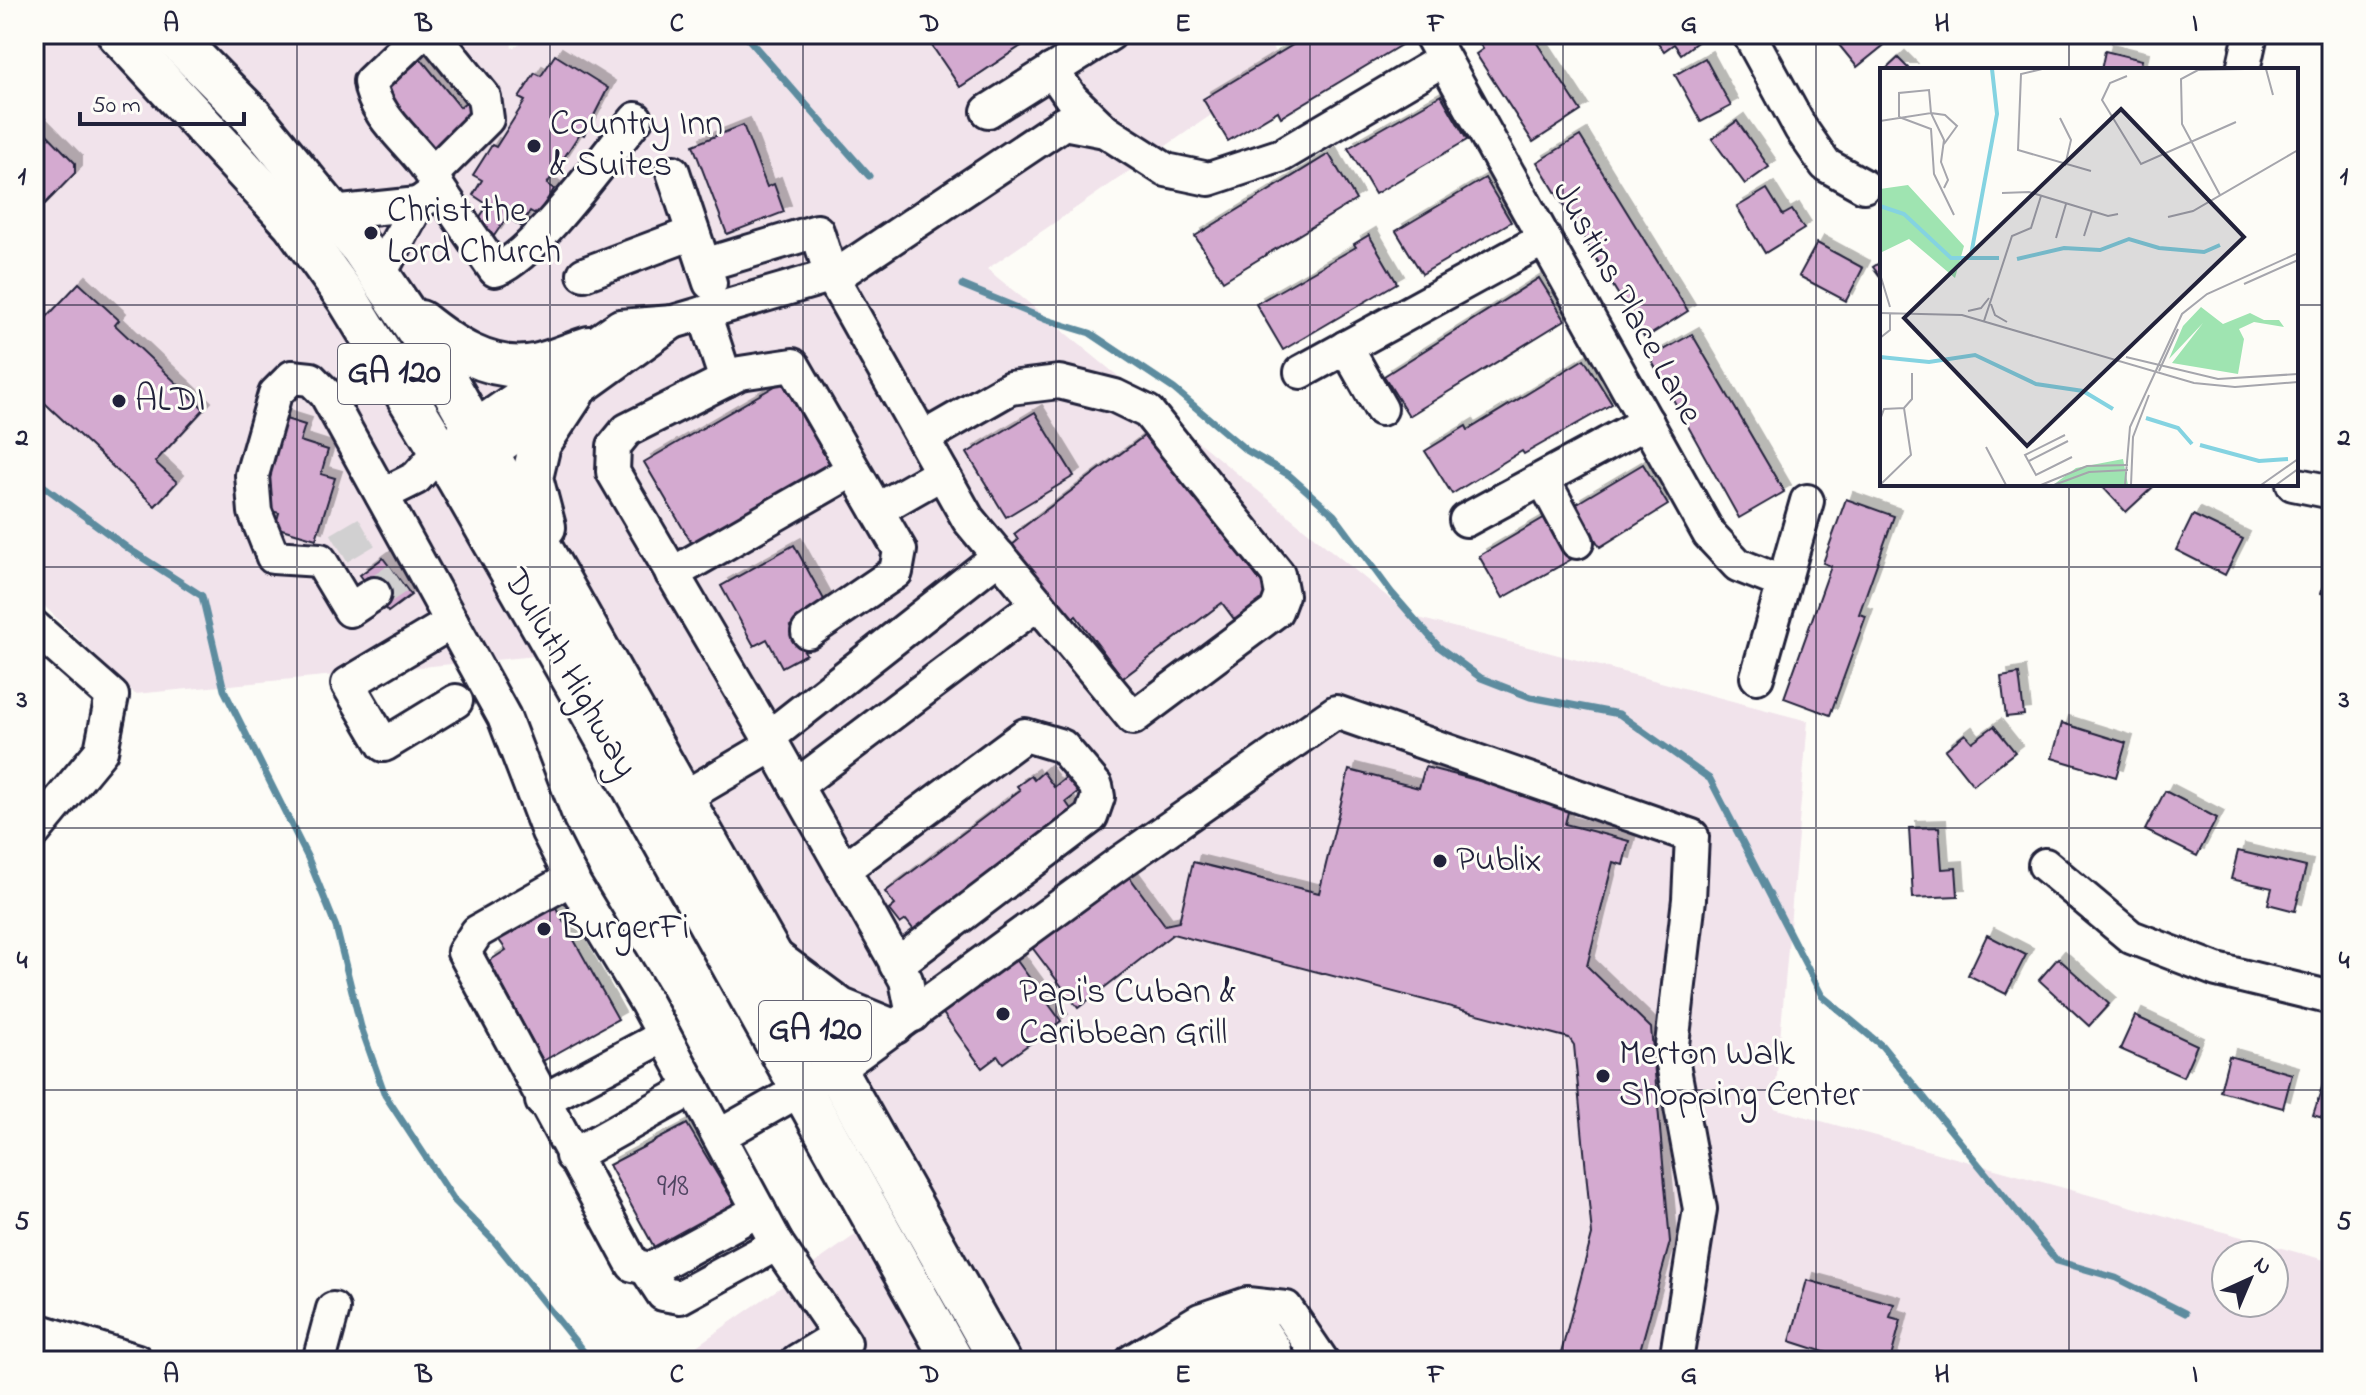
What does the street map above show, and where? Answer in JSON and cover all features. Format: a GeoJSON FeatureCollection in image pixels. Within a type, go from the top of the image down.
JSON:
{"type":"FeatureCollection","features":[{"type":"Feature","properties":{"kind":"main road","name":"Duluth Highway"},"geometry":{"type":"LineString","coordinates":[[118,34],[293,223],[347,298],[437,469],[1000,1361]]}},
{"type":"Feature","properties":{"kind":"main road","name":"Duluth Highway"},"geometry":{"type":"LineString","coordinates":[[171,34],[253,117],[332,213],[390,291],[481,441],[770,951],[819,1078],[953,1361]]}},
{"type":"Feature","properties":{"kind":"main road"},"geometry":{"type":"LineString","coordinates":[[390,291],[451,346],[487,363],[528,366],[589,347]]}},
{"type":"Feature","properties":{"kind":"main road"},"geometry":{"type":"LineString","coordinates":[[560,581],[532,478],[540,444],[573,394]]}},
{"type":"Feature","properties":{"kind":"street"},"geometry":{"type":"LineString","coordinates":[[420,34],[370,82],[373,101],[430,189],[495,270],[507,266],[532,244],[636,119]]}},
{"type":"Feature","properties":{"kind":"street"},"geometry":{"type":"LineString","coordinates":[[390,291],[430,189],[487,119],[484,97],[433,34]]}},
{"type":"Feature","properties":{"kind":"street"},"geometry":{"type":"LineString","coordinates":[[988,111],[1110,34]]}},
{"type":"Feature","properties":{"kind":"street"},"geometry":{"type":"LineString","coordinates":[[1749,34],[1801,129],[1826,165],[1864,186]]}},
{"type":"Feature","properties":{"kind":"street"},"geometry":{"type":"LineString","coordinates":[[2243,68],[2251,34]]}},
{"type":"Feature","properties":{"kind":"street"},"geometry":{"type":"LineString","coordinates":[[1052,70],[1072,99],[1105,131],[1166,170],[1209,179],[1282,155],[1437,47]]}},
{"type":"Feature","properties":{"kind":"street","name":"Justins Place Lane"},"geometry":{"type":"LineString","coordinates":[[1437,47],[1709,534],[1738,565],[1781,582]]}},
{"type":"Feature","properties":{"kind":"street"},"geometry":{"type":"LineString","coordinates":[[481,441],[589,347],[620,326],[673,322],[831,275],[1064,123],[1105,131]]}},
{"type":"Feature","properties":{"kind":"street"},"geometry":{"type":"LineString","coordinates":[[673,172],[704,265],[726,380]]}},
{"type":"Feature","properties":{"kind":"street"},"geometry":{"type":"LineString","coordinates":[[332,213],[430,189]]}},
{"type":"Feature","properties":{"kind":"street"},"geometry":{"type":"LineString","coordinates":[[704,265],[817,231],[831,275],[968,519],[1133,718],[1276,611],[1282,595],[1278,574],[1148,412],[1115,396],[1059,382],[1010,388],[923,438]]}},
{"type":"Feature","properties":{"kind":"street"},"geometry":{"type":"LineString","coordinates":[[584,274],[693,233]]}},
{"type":"Feature","properties":{"kind":"street"},"geometry":{"type":"LineString","coordinates":[[1301,372],[1544,239]]}},
{"type":"Feature","properties":{"kind":"street"},"geometry":{"type":"LineString","coordinates":[[381,514],[437,469],[481,441],[573,394],[673,322]]}},
{"type":"Feature","properties":{"kind":"street"},"geometry":{"type":"LineString","coordinates":[[1346,347],[1381,409]]}},
{"type":"Feature","properties":{"kind":"street"},"geometry":{"type":"LineString","coordinates":[[808,632],[896,572],[900,550],[793,365],[740,373],[627,430],[614,446],[613,472],[771,741],[906,980],[904,1021]]}},
{"type":"Feature","properties":{"kind":"street"},"geometry":{"type":"LineString","coordinates":[[397,579],[350,610],[329,554],[273,557],[255,512],[252,475],[275,394],[292,377],[311,379],[326,394],[381,514],[397,579],[452,622],[504,717],[548,832],[572,878],[664,1036],[777,1244],[843,1339],[797,1361]]}},
{"type":"Feature","properties":{"kind":"street"},"geometry":{"type":"LineString","coordinates":[[1466,520],[1647,422]]}},
{"type":"Feature","properties":{"kind":"street"},"geometry":{"type":"LineString","coordinates":[[672,574],[853,470]]}},
{"type":"Feature","properties":{"kind":"street"},"geometry":{"type":"LineString","coordinates":[[877,510],[942,473]]}},
{"type":"Feature","properties":{"kind":"street"},"geometry":{"type":"LineString","coordinates":[[1543,479],[1577,542]]}},
{"type":"Feature","properties":{"kind":"street"},"geometry":{"type":"LineString","coordinates":[[2298,485],[2332,492]]}},
{"type":"Feature","properties":{"kind":"street"},"geometry":{"type":"LineString","coordinates":[[1757,677],[1781,582],[1807,501]]}},
{"type":"Feature","properties":{"kind":"street"},"geometry":{"type":"LineString","coordinates":[[683,798],[771,741],[999,556]]}},
{"type":"Feature","properties":{"kind":"street"},"geometry":{"type":"LineString","coordinates":[[796,786],[1038,603]]}},
{"type":"Feature","properties":{"kind":"street"},"geometry":{"type":"LineString","coordinates":[[452,622],[348,684],[384,745],[456,701]]}},
{"type":"Feature","properties":{"kind":"street"},"geometry":{"type":"LineString","coordinates":[[34,627],[112,696],[101,751],[34,832]]}},
{"type":"Feature","properties":{"kind":"street"},"geometry":{"type":"LineString","coordinates":[[719,1136],[819,1078],[904,1021],[1115,866],[1336,712],[1692,836],[1689,899],[1671,1053],[1700,1209],[1676,1361]]}},
{"type":"Feature","properties":{"kind":"street"},"geometry":{"type":"LineString","coordinates":[[843,870],[1025,735],[1062,746],[1096,786],[1098,797],[1091,817],[896,965]]}},
{"type":"Feature","properties":{"kind":"street"},"geometry":{"type":"LineString","coordinates":[[2045,865],[2131,937],[2217,970],[2332,998]]}},
{"type":"Feature","properties":{"kind":"street"},"geometry":{"type":"LineString","coordinates":[[572,878],[477,932],[464,952],[633,1265],[651,1269],[759,1210]]}},
{"type":"Feature","properties":{"kind":"street"},"geometry":{"type":"LineString","coordinates":[[770,951],[842,1005],[904,1021]]}},
{"type":"Feature","properties":{"kind":"street"},"geometry":{"type":"LineString","coordinates":[[542,1101],[664,1036]]}},
{"type":"Feature","properties":{"kind":"street"},"geometry":{"type":"LineString","coordinates":[[572,1156],[693,1088]]}},
{"type":"Feature","properties":{"kind":"street"},"geometry":{"type":"LineString","coordinates":[[646,1268],[663,1294],[680,1297],[777,1244]]}},
{"type":"Feature","properties":{"kind":"street"},"geometry":{"type":"LineString","coordinates":[[1132,1361],[1200,1320],[1247,1304],[1286,1308],[1322,1361]]}},
{"type":"Feature","properties":{"kind":"street"},"geometry":{"type":"LineString","coordinates":[[319,1361],[333,1309]]}},
{"type":"Feature","properties":{"kind":"street"},"geometry":{"type":"LineString","coordinates":[[1181,1361],[1257,1323],[1272,1352]]}},
{"type":"Feature","properties":{"kind":"street"},"geometry":{"type":"LineString","coordinates":[[34,1329],[137,1361]]}},
{"type":"Feature","properties":{"kind":"street"},"geometry":{"type":"LineString","coordinates":[[1209,1361],[1272,1352]]}},
{"type":"Feature","properties":{"kind":"street"},"geometry":{"type":"LineString","coordinates":[[1234,1361],[1272,1352]]}},
{"type":"Feature","properties":{"kind":"shaded area"},"geometry":{"type":"Polygon","coordinates":[[[34,34],[510,34],[512,48],[536,34],[1263,34],[1284,65],[987,269],[1411,616],[1808,721],[1774,1108],[2249,1239],[2210,1239],[2210,1319],[2290,1319],[2290,1250],[2332,1262],[2332,1361],[675,1361],[908,1198],[589,651],[135,694],[34,596],[34,34]]]}},
{"type":"Feature","properties":{"kind":"building"},"geometry":{"type":"Polygon","coordinates":[[[924,34],[1039,34],[960,87],[924,34]]]}},
{"type":"Feature","properties":{"kind":"building"},"geometry":{"type":"Polygon","coordinates":[[[1311,34],[1408,34],[1411,39],[1281,117],[1278,111],[1228,141],[1203,99],[1311,34]]]}},
{"type":"Feature","properties":{"kind":"building"},"geometry":{"type":"Polygon","coordinates":[[[1473,34],[1531,34],[1581,111],[1533,142],[1476,54],[1483,49],[1473,34]]]}},
{"type":"Feature","properties":{"kind":"building"},"geometry":{"type":"Polygon","coordinates":[[[1652,34],[1696,34],[1700,40],[1681,54],[1674,44],[1664,51],[1652,34]]]}},
{"type":"Feature","properties":{"kind":"building"},"geometry":{"type":"Polygon","coordinates":[[[1830,34],[1873,34],[1883,46],[1857,67],[1830,34]]]}},
{"type":"Feature","properties":{"kind":"building"},"geometry":{"type":"Polygon","coordinates":[[[2105,51],[2142,60],[2140,68],[2101,68],[2105,51]]]}},
{"type":"Feature","properties":{"kind":"building","name":"Country Inn & Suites"},"geometry":{"type":"Polygon","coordinates":[[[555,55],[608,88],[584,135],[580,133],[547,184],[554,189],[537,215],[530,211],[521,226],[507,217],[494,236],[475,224],[488,205],[473,195],[482,180],[473,175],[492,145],[496,147],[525,101],[519,98],[535,73],[541,76],[555,55]]]}},
{"type":"Feature","properties":{"kind":"building"},"geometry":{"type":"Polygon","coordinates":[[[1705,58],[1731,106],[1701,122],[1675,75],[1705,58]]]}},
{"type":"Feature","properties":{"kind":"building"},"geometry":{"type":"Polygon","coordinates":[[[1898,58],[1908,68],[1887,68],[1898,58]]]}},
{"type":"Feature","properties":{"kind":"building"},"geometry":{"type":"Polygon","coordinates":[[[421,59],[460,107],[467,101],[479,116],[431,155],[380,93],[421,59]]]}},
{"type":"Feature","properties":{"kind":"building"},"geometry":{"type":"Polygon","coordinates":[[[1441,95],[1467,140],[1375,194],[1348,148],[1441,95]]]}},
{"type":"Feature","properties":{"kind":"building"},"geometry":{"type":"Polygon","coordinates":[[[34,121],[75,163],[75,173],[45,204],[34,193],[34,121]]]}},
{"type":"Feature","properties":{"kind":"building"},"geometry":{"type":"Polygon","coordinates":[[[1737,121],[1769,167],[1745,184],[1712,139],[1737,121]]]}},
{"type":"Feature","properties":{"kind":"building"},"geometry":{"type":"Polygon","coordinates":[[[743,125],[767,187],[774,184],[784,212],[727,234],[693,145],[743,125]]]}},
{"type":"Feature","properties":{"kind":"building"},"geometry":{"type":"Polygon","coordinates":[[[1580,136],[1688,311],[1645,338],[1537,162],[1580,136]]]}},
{"type":"Feature","properties":{"kind":"building"},"geometry":{"type":"Polygon","coordinates":[[[1329,154],[1356,200],[1223,281],[1195,236],[1329,154]]]}},
{"type":"Feature","properties":{"kind":"building"},"geometry":{"type":"Polygon","coordinates":[[[1485,178],[1511,222],[1422,274],[1396,231],[1485,178]]]}},
{"type":"Feature","properties":{"kind":"building"},"geometry":{"type":"Polygon","coordinates":[[[1767,189],[1783,215],[1792,210],[1804,229],[1765,253],[1737,207],[1767,189]]]}},
{"type":"Feature","properties":{"kind":"building"},"geometry":{"type":"Polygon","coordinates":[[[1369,235],[1397,283],[1283,350],[1256,304],[1356,247],[1354,244],[1369,235]]]}},
{"type":"Feature","properties":{"kind":"building"},"geometry":{"type":"Polygon","coordinates":[[[1817,243],[1863,268],[1846,301],[1799,276],[1817,243]]]}},
{"type":"Feature","properties":{"kind":"building"},"geometry":{"type":"Polygon","coordinates":[[[2332,257],[2332,300],[2328,299],[2332,257]]]}},
{"type":"Feature","properties":{"kind":"building"},"geometry":{"type":"Polygon","coordinates":[[[1880,262],[1880,276],[1873,267],[1880,262]]]}},
{"type":"Feature","properties":{"kind":"building"},"geometry":{"type":"Polygon","coordinates":[[[1539,278],[1565,320],[1409,416],[1384,376],[1539,278]]]}},
{"type":"Feature","properties":{"kind":"building","name":"ALDI"},"geometry":{"type":"Polygon","coordinates":[[[79,283],[119,320],[115,325],[204,409],[155,462],[177,482],[155,506],[34,393],[34,341],[46,328],[41,323],[79,283]]]}},
{"type":"Feature","properties":{"kind":"building"},"geometry":{"type":"Polygon","coordinates":[[[1692,334],[1784,492],[1739,518],[1650,358],[1692,334]]]}},
{"type":"Feature","properties":{"kind":"building"},"geometry":{"type":"Polygon","coordinates":[[[1584,359],[1612,404],[1524,454],[1522,451],[1452,494],[1425,451],[1466,426],[1468,430],[1584,359]]]}},
{"type":"Feature","properties":{"kind":"building"},"geometry":{"type":"Polygon","coordinates":[[[782,382],[833,469],[695,549],[644,462],[782,382]]]}},
{"type":"Feature","properties":{"kind":"building"},"geometry":{"type":"Polygon","coordinates":[[[1035,412],[1074,476],[1006,517],[967,453],[1035,412]]]}},
{"type":"Feature","properties":{"kind":"building"},"geometry":{"type":"Polygon","coordinates":[[[276,416],[305,425],[300,441],[328,450],[321,474],[335,478],[316,539],[275,527],[279,513],[261,508],[271,475],[259,472],[276,416]]]}},
{"type":"Feature","properties":{"kind":"building"},"geometry":{"type":"Polygon","coordinates":[[[1148,433],[1272,597],[1237,623],[1222,603],[1123,678],[1076,616],[1069,621],[1011,546],[1018,540],[1014,534],[1148,433]]]}},
{"type":"Feature","properties":{"kind":"building"},"geometry":{"type":"Polygon","coordinates":[[[1643,464],[1668,505],[1600,547],[1574,505],[1643,464]]]}},
{"type":"Feature","properties":{"kind":"building"},"geometry":{"type":"Polygon","coordinates":[[[2102,486],[2154,486],[2126,512],[2102,486]]]}},
{"type":"Feature","properties":{"kind":"building"},"geometry":{"type":"Polygon","coordinates":[[[1846,499],[1894,516],[1859,614],[1866,616],[1830,715],[1784,698],[1831,566],[1823,563],[1846,499]]]}},
{"type":"Feature","properties":{"kind":"building"},"geometry":{"type":"Polygon","coordinates":[[[2193,515],[2243,539],[2225,575],[2176,550],[2193,515]]]}},
{"type":"Feature","properties":{"kind":"building"},"geometry":{"type":"Polygon","coordinates":[[[1547,516],[1572,559],[1503,598],[1479,556],[1547,516]]]}},
{"type":"Feature","properties":{"kind":"building"},"geometry":{"type":"Polygon","coordinates":[[[794,545],[827,605],[790,626],[806,654],[782,667],[767,639],[754,646],[721,586],[794,545]]]}},
{"type":"Feature","properties":{"kind":"building"},"geometry":{"type":"Polygon","coordinates":[[[383,558],[411,595],[388,612],[360,575],[383,558]]]}},
{"type":"Feature","properties":{"kind":"building"},"geometry":{"type":"Polygon","coordinates":[[[2332,559],[2332,596],[2321,593],[2332,559]]]}},
{"type":"Feature","properties":{"kind":"building"},"geometry":{"type":"Polygon","coordinates":[[[2019,674],[2024,715],[2006,717],[2001,677],[2019,674]]]}},
{"type":"Feature","properties":{"kind":"building"},"geometry":{"type":"Polygon","coordinates":[[[2062,723],[2126,743],[2116,777],[2052,758],[2062,723]]]}},
{"type":"Feature","properties":{"kind":"building"},"geometry":{"type":"Polygon","coordinates":[[[1994,726],[2015,752],[1973,785],[1945,750],[1965,734],[1972,742],[1994,726]]]}},
{"type":"Feature","properties":{"kind":"building"},"geometry":{"type":"Polygon","coordinates":[[[1425,767],[1570,804],[1565,824],[1629,841],[1623,865],[1613,862],[1587,966],[1651,1028],[1670,1242],[1637,1361],[1559,1361],[1592,1235],[1574,1045],[1569,1038],[1173,934],[1078,1008],[1031,946],[1128,875],[1165,925],[1179,922],[1193,862],[1319,893],[1349,770],[1419,788],[1425,767]]]}},
{"type":"Feature","properties":{"kind":"building"},"geometry":{"type":"Polygon","coordinates":[[[1076,770],[1088,785],[1066,802],[1075,815],[917,934],[906,920],[900,924],[889,910],[895,905],[885,892],[1020,790],[1017,786],[1031,776],[1034,780],[1043,772],[1054,787],[1076,770]]]}},
{"type":"Feature","properties":{"kind":"building"},"geometry":{"type":"Polygon","coordinates":[[[2165,791],[2217,818],[2197,856],[2145,830],[2165,791]]]}},
{"type":"Feature","properties":{"kind":"building"},"geometry":{"type":"Polygon","coordinates":[[[1939,827],[1942,869],[1956,868],[1958,896],[1913,898],[1909,828],[1939,827]]]}},
{"type":"Feature","properties":{"kind":"building"},"geometry":{"type":"Polygon","coordinates":[[[2238,851],[2306,867],[2295,911],[2268,904],[2272,888],[2231,879],[2238,851]]]}},
{"type":"Feature","properties":{"kind":"building"},"geometry":{"type":"Polygon","coordinates":[[[554,904],[618,1019],[543,1061],[489,961],[506,950],[497,937],[554,904]]]}},
{"type":"Feature","properties":{"kind":"building"},"geometry":{"type":"Polygon","coordinates":[[[1987,935],[2026,955],[2006,994],[1968,975],[1987,935]]]}},
{"type":"Feature","properties":{"kind":"building"},"geometry":{"type":"Polygon","coordinates":[[[1015,958],[1061,1021],[1003,1063],[998,1056],[982,1068],[942,1012],[1015,958]]]}},
{"type":"Feature","properties":{"kind":"building"},"geometry":{"type":"Polygon","coordinates":[[[2058,958],[2109,1004],[2089,1026],[2039,980],[2058,958]]]}},
{"type":"Feature","properties":{"kind":"building"},"geometry":{"type":"Polygon","coordinates":[[[2135,1016],[2197,1045],[2183,1077],[2120,1049],[2135,1016]]]}},
{"type":"Feature","properties":{"kind":"building"},"geometry":{"type":"Polygon","coordinates":[[[2229,1056],[2292,1074],[2283,1108],[2220,1091],[2229,1056]]]}},
{"type":"Feature","properties":{"kind":"building"},"geometry":{"type":"Polygon","coordinates":[[[2326,1075],[2332,1077],[2332,1121],[2313,1115],[2326,1075]]]}},
{"type":"Feature","properties":{"kind":"building"},"geometry":{"type":"Polygon","coordinates":[[[687,1124],[738,1209],[659,1256],[609,1165],[687,1124]]]}},
{"type":"Feature","properties":{"kind":"building"},"geometry":{"type":"Polygon","coordinates":[[[1807,1280],[1894,1304],[1890,1317],[1901,1320],[1890,1361],[1852,1361],[1790,1341],[1807,1280]]]}},
{"type":"Feature","properties":{"kind":"waterway"},"geometry":{"type":"LineString","coordinates":[[744,34],[869,176]]}},
{"type":"Feature","properties":{"kind":"waterway"},"geometry":{"type":"LineString","coordinates":[[962,285],[1047,320],[1090,333],[1174,389],[1246,450],[1289,475],[1334,515],[1391,592],[1439,647],[1481,678],[1530,697],[1619,714],[1710,779],[1822,996],[1882,1046],[2057,1261],[2116,1278],[2185,1313]]}},
{"type":"Feature","properties":{"kind":"waterway"},"geometry":{"type":"LineString","coordinates":[[34,479],[129,549],[202,596],[224,690],[308,858],[336,927],[361,1027],[385,1095],[454,1200],[495,1242],[591,1361]]}},
{"type":"Feature","properties":{"kind":"tunnel"},"geometry":{"type":"LineString","coordinates":[[339,548],[368,531]]}},
{"type":"Feature","properties":{"kind":"tunnel"},"geometry":{"type":"LineString","coordinates":[[374,594],[398,578]]}},
{"type":"Feature","properties":{"kind":"place","name":"Country Inn & Suites"},"geometry":{"type":"Point","coordinates":[534,146]}},
{"type":"Feature","properties":{"kind":"place","name":"Christ the Lord Church"},"geometry":{"type":"Point","coordinates":[371,233]}},
{"type":"Feature","properties":{"kind":"place","name":"ALDI"},"geometry":{"type":"Point","coordinates":[119,401]}},
{"type":"Feature","properties":{"kind":"place","name":"Publix"},"geometry":{"type":"Point","coordinates":[1440,861]}},
{"type":"Feature","properties":{"kind":"place","name":"BurgerFi"},"geometry":{"type":"Point","coordinates":[544,929]}},
{"type":"Feature","properties":{"kind":"place","name":"Papi's Cuban & Caribbean Grill"},"geometry":{"type":"Point","coordinates":[1003,1014]}},
{"type":"Feature","properties":{"kind":"place","name":"Merton Walk Shopping Center"},"geometry":{"type":"Point","coordinates":[1603,1076]}}]}
